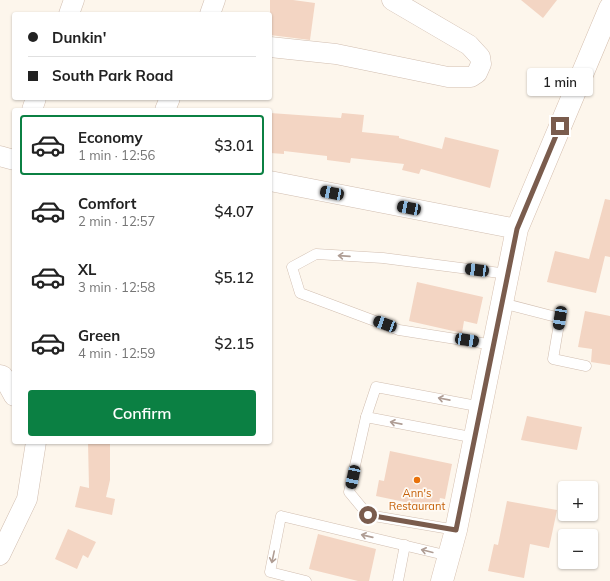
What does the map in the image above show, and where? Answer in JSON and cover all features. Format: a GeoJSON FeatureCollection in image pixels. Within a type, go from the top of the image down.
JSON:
{"type":"FeatureCollection","features":[{"type":"Feature","properties":{"kind":"main road"},"geometry":{"type":"LineString","coordinates":[[442,581],[456,530],[476,438],[517,229],[610,8]]}},
{"type":"Feature","properties":{"kind":"street"},"geometry":{"type":"LineString","coordinates":[[70,12],[74,0]]}},
{"type":"Feature","properties":{"kind":"street"},"geometry":{"type":"LineString","coordinates":[[211,12],[215,0]]}},
{"type":"Feature","properties":{"kind":"street"},"geometry":{"type":"LineString","coordinates":[[272,47],[336,54],[448,77],[471,77],[477,73],[481,64],[480,58],[469,46],[392,0]]}},
{"type":"Feature","properties":{"kind":"street"},"geometry":{"type":"LineString","coordinates":[[272,181],[517,229]]}},
{"type":"Feature","properties":{"kind":"street"},"geometry":{"type":"LineString","coordinates":[[0,375],[3,376],[12,392]]}},
{"type":"Feature","properties":{"kind":"street"},"geometry":{"type":"LineString","coordinates":[[0,555],[26,499],[36,444]]}},
{"type":"Feature","properties":{"kind":"lane"},"geometry":{"type":"LineString","coordinates":[[494,345],[399,330],[300,293],[292,267],[316,254],[382,258],[508,274]]}},
{"type":"Feature","properties":{"kind":"lane"},"geometry":{"type":"LineString","coordinates":[[502,303],[560,318],[553,359],[586,366]]}},
{"type":"Feature","properties":{"kind":"lane"},"geometry":{"type":"LineString","coordinates":[[456,530],[368,515],[350,492],[366,417],[376,387],[482,407]]}},
{"type":"Feature","properties":{"kind":"lane"},"geometry":{"type":"LineString","coordinates":[[366,417],[476,438]]}},
{"type":"Feature","properties":{"kind":"lane"},"geometry":{"type":"LineString","coordinates":[[306,581],[270,572],[281,516],[449,556]]}},
{"type":"Feature","properties":{"kind":"lane"},"geometry":{"type":"LineString","coordinates":[[398,581],[406,545]]}},
{"type":"Feature","properties":{"kind":"building"},"geometry":{"type":"Polygon","coordinates":[[[270,0],[293,0],[315,3],[310,40],[272,35],[272,12],[270,12],[270,0]]]}},
{"type":"Feature","properties":{"kind":"building"},"geometry":{"type":"Polygon","coordinates":[[[521,0],[557,0],[543,18],[521,0]]]}},
{"type":"Feature","properties":{"kind":"building"},"geometry":{"type":"Polygon","coordinates":[[[272,113],[341,118],[342,113],[364,115],[362,132],[399,136],[399,138],[442,149],[445,137],[499,150],[490,188],[421,169],[419,174],[402,170],[404,164],[351,158],[350,163],[327,160],[327,156],[284,151],[284,154],[272,153],[272,113]]]}},
{"type":"Feature","properties":{"kind":"building"},"geometry":{"type":"Polygon","coordinates":[[[605,199],[610,200],[610,257],[605,256],[596,293],[547,282],[555,251],[589,259],[605,199]]]}},
{"type":"Feature","properties":{"kind":"building"},"geometry":{"type":"Polygon","coordinates":[[[417,282],[483,297],[477,324],[464,321],[462,333],[409,321],[417,282]]]}},
{"type":"Feature","properties":{"kind":"building"},"geometry":{"type":"Polygon","coordinates":[[[585,311],[610,316],[610,365],[591,362],[592,349],[578,347],[585,311]]]}},
{"type":"Feature","properties":{"kind":"building"},"geometry":{"type":"Polygon","coordinates":[[[527,416],[582,427],[577,450],[521,440],[527,416]]]}},
{"type":"Feature","properties":{"kind":"building"},"geometry":{"type":"Polygon","coordinates":[[[88,444],[110,444],[110,480],[106,497],[115,499],[112,515],[75,507],[80,486],[89,488],[88,444]]]}},
{"type":"Feature","properties":{"kind":"building","name":"Ann's Restaurant"},"geometry":{"type":"Polygon","coordinates":[[[390,451],[452,464],[445,499],[440,498],[438,509],[376,496],[379,480],[384,481],[390,451]]]}},
{"type":"Feature","properties":{"kind":"building"},"geometry":{"type":"Polygon","coordinates":[[[507,501],[557,510],[549,548],[530,544],[524,578],[488,571],[494,544],[498,545],[507,501]]]}},
{"type":"Feature","properties":{"kind":"building"},"geometry":{"type":"Polygon","coordinates":[[[68,529],[96,542],[88,558],[83,555],[77,569],[55,559],[68,529]]]}},
{"type":"Feature","properties":{"kind":"building"},"geometry":{"type":"Polygon","coordinates":[[[318,534],[376,549],[369,581],[358,581],[309,569],[318,534]]]}},
{"type":"Feature","properties":{"kind":"place","name":"Ann's Restaurant"},"geometry":{"type":"Point","coordinates":[417,480]}},
{"type":"Feature","properties":{"kind":"route"},"geometry":{"type":"LineString","coordinates":[[368,515],[456,530],[476,438],[517,229],[560,126]]}}]}
